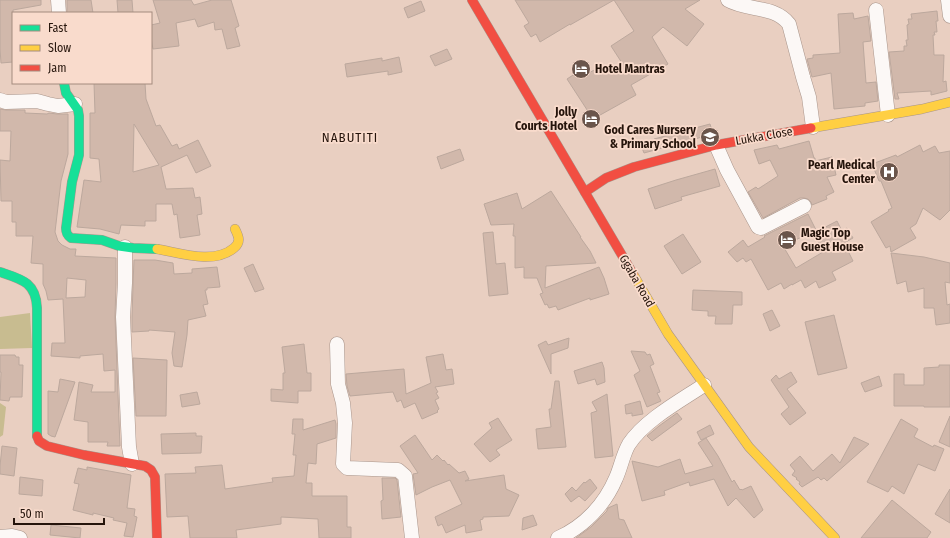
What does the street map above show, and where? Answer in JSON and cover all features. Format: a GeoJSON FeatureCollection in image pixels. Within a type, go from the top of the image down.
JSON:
{"type":"FeatureCollection","features":[{"type":"Feature","properties":{"kind":"street"},"geometry":{"type":"LineString","coordinates":[[58,0],[59,12]]}},
{"type":"Feature","properties":{"kind":"street","name":"Ggaba Road"},"geometry":{"type":"LineString","coordinates":[[472,0],[668,334],[749,447],[836,538]]}},
{"type":"Feature","properties":{"kind":"street"},"geometry":{"type":"LineString","coordinates":[[728,0],[765,10],[785,19],[789,24],[809,97],[813,127]]}},
{"type":"Feature","properties":{"kind":"street"},"geometry":{"type":"LineString","coordinates":[[948,0],[950,16]]}},
{"type":"Feature","properties":{"kind":"street"},"geometry":{"type":"LineString","coordinates":[[876,10],[888,115]]}},
{"type":"Feature","properties":{"kind":"street"},"geometry":{"type":"LineString","coordinates":[[64,84],[66,93],[75,104],[79,116],[79,155],[72,182],[68,210],[66,232],[68,236],[71,238],[100,240],[134,249],[156,249],[195,256],[214,256],[223,254],[238,244],[239,238],[235,229]]}},
{"type":"Feature","properties":{"kind":"street"},"geometry":{"type":"LineString","coordinates":[[0,100],[6,102],[37,101],[58,106],[75,104]]}},
{"type":"Feature","properties":{"kind":"street","name":"Lukka Close"},"geometry":{"type":"LineString","coordinates":[[585,192],[606,178],[634,167],[716,145],[922,109],[950,102]]}},
{"type":"Feature","properties":{"kind":"street"},"geometry":{"type":"LineString","coordinates":[[716,145],[727,170],[758,227],[761,228],[804,206]]}},
{"type":"Feature","properties":{"kind":"street"},"geometry":{"type":"LineString","coordinates":[[125,247],[123,316],[129,439],[132,464]]}},
{"type":"Feature","properties":{"kind":"street"},"geometry":{"type":"LineString","coordinates":[[0,272],[21,280],[29,285],[34,292],[36,300],[38,347],[37,434],[39,441],[47,446],[84,456],[145,466],[151,470],[155,477],[157,538]]}},
{"type":"Feature","properties":{"kind":"street"},"geometry":{"type":"LineString","coordinates":[[337,344],[338,384],[343,403],[345,423],[344,464],[347,468],[398,470],[405,476],[412,538]]}},
{"type":"Feature","properties":{"kind":"street"},"geometry":{"type":"LineString","coordinates":[[558,538],[566,535],[596,512],[616,477],[629,444],[643,428],[657,416],[704,385]]}},
{"type":"Feature","properties":{"kind":"street"},"geometry":{"type":"LineString","coordinates":[[0,537],[12,536],[20,538]]}},
{"type":"Feature","properties":{"kind":"shaded area"},"geometry":{"type":"Polygon","coordinates":[[[30,313],[32,348],[0,349],[0,317],[30,313]]]}},
{"type":"Feature","properties":{"kind":"shaded area"},"geometry":{"type":"Polygon","coordinates":[[[0,403],[6,407],[3,435],[0,437],[0,403]]]}},
{"type":"Feature","properties":{"kind":"building"},"geometry":{"type":"Polygon","coordinates":[[[0,0],[41,0],[41,5],[13,10],[12,12],[12,62],[1,63],[0,0]]]}},
{"type":"Feature","properties":{"kind":"building"},"geometry":{"type":"Polygon","coordinates":[[[67,0],[91,0],[93,12],[67,12],[67,0]]]}},
{"type":"Feature","properties":{"kind":"building"},"geometry":{"type":"Polygon","coordinates":[[[117,0],[132,0],[133,12],[118,12],[117,0]]]}},
{"type":"Feature","properties":{"kind":"building"},"geometry":{"type":"Polygon","coordinates":[[[153,0],[191,0],[194,5],[212,0],[231,0],[239,26],[235,28],[240,46],[227,49],[222,29],[215,30],[214,22],[198,27],[195,19],[176,23],[179,46],[153,49],[152,25],[160,23],[153,0]]]}},
{"type":"Feature","properties":{"kind":"building"},"geometry":{"type":"Polygon","coordinates":[[[515,0],[614,0],[540,42],[536,34],[531,37],[524,26],[529,23],[515,0]]]}},
{"type":"Feature","properties":{"kind":"building"},"geometry":{"type":"Polygon","coordinates":[[[614,0],[700,0],[685,9],[704,24],[687,46],[663,27],[652,37],[668,64],[631,85],[636,95],[593,119],[567,79],[584,68],[587,74],[596,69],[600,75],[622,63],[611,46],[634,31],[614,0]]]}},
{"type":"Feature","properties":{"kind":"building"},"geometry":{"type":"Polygon","coordinates":[[[421,1],[425,11],[408,18],[404,8],[421,1]]]}},
{"type":"Feature","properties":{"kind":"building"},"geometry":{"type":"Polygon","coordinates":[[[937,11],[937,32],[934,32],[935,35],[933,35],[934,55],[944,55],[943,82],[946,81],[947,91],[931,95],[931,91],[897,93],[899,99],[895,99],[889,52],[904,51],[904,46],[907,46],[907,25],[909,24],[908,19],[912,19],[911,14],[937,11]]]}},
{"type":"Feature","properties":{"kind":"building"},"geometry":{"type":"Polygon","coordinates":[[[853,13],[854,19],[868,16],[871,41],[863,42],[866,83],[876,82],[878,101],[865,103],[865,106],[834,109],[831,73],[812,77],[807,59],[813,58],[813,55],[840,53],[838,14],[853,13]]]}},
{"type":"Feature","properties":{"kind":"building"},"geometry":{"type":"Polygon","coordinates":[[[447,49],[452,59],[435,66],[430,56],[447,49]]]}},
{"type":"Feature","properties":{"kind":"building"},"geometry":{"type":"Polygon","coordinates":[[[399,57],[402,72],[388,75],[388,71],[347,77],[345,64],[382,58],[382,61],[399,57]]]}},
{"type":"Feature","properties":{"kind":"building"},"geometry":{"type":"Polygon","coordinates":[[[94,84],[145,84],[146,99],[156,126],[160,125],[172,146],[177,144],[179,149],[198,140],[211,166],[196,173],[187,155],[161,167],[166,189],[193,188],[195,198],[200,197],[202,214],[197,215],[200,235],[180,238],[177,214],[174,215],[172,204],[156,204],[156,221],[145,221],[145,226],[121,225],[119,234],[100,229],[77,227],[84,180],[101,182],[99,159],[90,158],[90,113],[95,113],[94,84]],[[134,124],[133,172],[159,165],[134,124]]]}},
{"type":"Feature","properties":{"kind":"building"},"geometry":{"type":"Polygon","coordinates":[[[0,109],[25,110],[25,113],[68,114],[68,154],[61,181],[55,232],[58,241],[62,245],[70,249],[76,249],[75,256],[116,258],[115,317],[120,446],[107,446],[108,442],[88,442],[88,422],[74,420],[79,382],[93,385],[91,392],[115,392],[115,370],[104,371],[103,354],[80,356],[80,358],[51,356],[52,343],[65,343],[63,299],[48,300],[43,284],[43,264],[31,263],[33,236],[16,236],[16,222],[12,222],[12,201],[1,201],[0,160],[10,161],[11,131],[0,131],[0,109]],[[67,278],[66,298],[85,297],[86,280],[67,278]]]}},
{"type":"Feature","properties":{"kind":"building"},"geometry":{"type":"Polygon","coordinates":[[[710,124],[713,134],[644,153],[642,148],[655,144],[654,139],[710,124]]]}},
{"type":"Feature","properties":{"kind":"building"},"geometry":{"type":"Polygon","coordinates":[[[809,141],[815,161],[832,157],[836,175],[827,177],[834,192],[826,196],[827,199],[812,205],[808,199],[800,198],[763,218],[748,192],[756,187],[758,189],[778,176],[770,160],[759,164],[754,150],[777,145],[779,149],[809,141]]]}},
{"type":"Feature","properties":{"kind":"building"},"geometry":{"type":"Polygon","coordinates":[[[920,145],[923,152],[935,146],[939,153],[950,151],[950,210],[940,220],[923,208],[916,224],[910,228],[916,238],[891,252],[890,246],[886,248],[871,222],[892,208],[872,164],[896,155],[897,157],[920,145]]]}},
{"type":"Feature","properties":{"kind":"building"},"geometry":{"type":"Polygon","coordinates":[[[460,149],[464,160],[441,169],[437,157],[460,149]]]}},
{"type":"Feature","properties":{"kind":"building"},"geometry":{"type":"Polygon","coordinates":[[[715,169],[720,186],[681,197],[682,200],[655,209],[648,189],[715,169]]]}},
{"type":"Feature","properties":{"kind":"building"},"geometry":{"type":"Polygon","coordinates":[[[551,191],[590,251],[596,263],[546,266],[545,288],[599,267],[609,294],[590,300],[590,298],[558,310],[556,306],[549,308],[547,304],[545,305],[540,294],[543,293],[537,278],[524,278],[524,267],[515,268],[515,236],[513,236],[514,224],[491,225],[484,204],[517,193],[522,209],[551,191]]]}},
{"type":"Feature","properties":{"kind":"building"},"geometry":{"type":"Polygon","coordinates":[[[808,214],[816,230],[783,246],[796,268],[823,252],[814,233],[837,221],[842,231],[847,228],[853,238],[844,243],[853,261],[832,272],[836,280],[819,288],[816,281],[805,288],[801,280],[784,289],[781,283],[768,290],[751,259],[746,262],[743,258],[737,262],[728,252],[743,240],[748,247],[765,237],[764,236],[808,214]]]}},
{"type":"Feature","properties":{"kind":"building"},"geometry":{"type":"Polygon","coordinates":[[[493,232],[496,264],[505,263],[508,294],[489,296],[483,233],[493,232]]]}},
{"type":"Feature","properties":{"kind":"building"},"geometry":{"type":"Polygon","coordinates":[[[683,234],[701,262],[682,274],[664,246],[683,234]]]}},
{"type":"Feature","properties":{"kind":"building"},"geometry":{"type":"Polygon","coordinates":[[[891,253],[924,257],[950,263],[950,283],[945,282],[947,305],[950,304],[950,323],[936,325],[934,308],[924,308],[924,288],[908,292],[906,281],[897,284],[891,253]]]}},
{"type":"Feature","properties":{"kind":"building"},"geometry":{"type":"Polygon","coordinates":[[[134,260],[155,260],[173,263],[174,274],[192,273],[192,269],[217,267],[220,287],[207,288],[207,290],[205,290],[208,304],[203,305],[206,316],[188,320],[182,367],[174,366],[172,353],[175,332],[149,330],[132,332],[134,260]]]}},
{"type":"Feature","properties":{"kind":"building"},"geometry":{"type":"Polygon","coordinates":[[[253,264],[264,289],[255,292],[244,268],[253,264]]]}},
{"type":"Feature","properties":{"kind":"building"},"geometry":{"type":"Polygon","coordinates":[[[693,290],[742,292],[742,305],[733,305],[732,324],[715,324],[716,316],[708,316],[708,311],[692,310],[693,290]]]}},
{"type":"Feature","properties":{"kind":"building"},"geometry":{"type":"Polygon","coordinates":[[[772,310],[780,326],[770,331],[763,314],[772,310]]]}},
{"type":"Feature","properties":{"kind":"building"},"geometry":{"type":"Polygon","coordinates":[[[834,315],[847,368],[818,375],[805,322],[834,315]]]}},
{"type":"Feature","properties":{"kind":"building"},"geometry":{"type":"Polygon","coordinates":[[[569,338],[568,348],[551,354],[551,374],[538,345],[546,341],[548,345],[569,338]]]}},
{"type":"Feature","properties":{"kind":"building"},"geometry":{"type":"Polygon","coordinates":[[[304,344],[307,373],[311,373],[311,391],[298,391],[298,403],[271,401],[271,389],[283,390],[283,373],[285,373],[282,347],[304,344]]]}},
{"type":"Feature","properties":{"kind":"building"},"geometry":{"type":"Polygon","coordinates":[[[631,351],[645,352],[647,355],[650,354],[654,364],[650,366],[660,392],[657,393],[661,401],[647,407],[634,375],[640,371],[631,351]]]}},
{"type":"Feature","properties":{"kind":"building"},"geometry":{"type":"Polygon","coordinates":[[[443,354],[446,370],[452,369],[454,384],[435,387],[439,398],[435,400],[439,409],[437,411],[438,412],[422,419],[415,403],[404,408],[401,400],[397,402],[393,392],[350,396],[346,374],[404,369],[406,394],[431,383],[426,357],[443,354]]]}},
{"type":"Feature","properties":{"kind":"building"},"geometry":{"type":"Polygon","coordinates":[[[0,355],[15,355],[16,357],[19,357],[19,365],[23,365],[22,397],[10,397],[9,401],[0,400],[0,355]]]}},
{"type":"Feature","properties":{"kind":"building"},"geometry":{"type":"Polygon","coordinates":[[[133,358],[167,360],[166,416],[136,416],[133,358]]]}},
{"type":"Feature","properties":{"kind":"building"},"geometry":{"type":"Polygon","coordinates":[[[602,362],[605,382],[597,385],[595,379],[578,384],[574,371],[602,362]]]}},
{"type":"Feature","properties":{"kind":"building"},"geometry":{"type":"Polygon","coordinates":[[[939,365],[950,365],[950,407],[894,406],[894,374],[904,374],[904,385],[924,385],[924,368],[939,367],[939,365]]]}},
{"type":"Feature","properties":{"kind":"building"},"geometry":{"type":"Polygon","coordinates":[[[791,372],[797,382],[787,389],[806,413],[790,425],[781,414],[789,407],[771,380],[776,375],[779,379],[791,372]]]}},
{"type":"Feature","properties":{"kind":"building"},"geometry":{"type":"Polygon","coordinates":[[[879,376],[882,386],[865,392],[861,383],[879,376]]]}},
{"type":"Feature","properties":{"kind":"building"},"geometry":{"type":"Polygon","coordinates":[[[60,379],[75,382],[55,437],[48,434],[48,391],[58,392],[60,379]]]}},
{"type":"Feature","properties":{"kind":"building"},"geometry":{"type":"Polygon","coordinates":[[[555,381],[559,381],[566,447],[538,449],[536,429],[551,427],[549,409],[551,409],[555,381]]]}},
{"type":"Feature","properties":{"kind":"building"},"geometry":{"type":"Polygon","coordinates":[[[197,392],[200,404],[182,407],[180,395],[197,392]]]}},
{"type":"Feature","properties":{"kind":"building"},"geometry":{"type":"Polygon","coordinates":[[[607,394],[613,456],[595,458],[591,413],[597,411],[592,402],[607,394]]]}},
{"type":"Feature","properties":{"kind":"building"},"geometry":{"type":"Polygon","coordinates":[[[640,401],[643,414],[632,416],[632,413],[626,414],[625,405],[640,401]]]}},
{"type":"Feature","properties":{"kind":"building"},"geometry":{"type":"Polygon","coordinates":[[[677,413],[682,419],[652,441],[647,436],[659,426],[677,413]]]}},
{"type":"Feature","properties":{"kind":"building"},"geometry":{"type":"Polygon","coordinates":[[[950,416],[950,447],[939,442],[950,416]]]}},
{"type":"Feature","properties":{"kind":"building"},"geometry":{"type":"Polygon","coordinates":[[[498,418],[512,440],[496,450],[500,455],[490,462],[474,444],[492,428],[489,423],[498,418]]]}},
{"type":"Feature","properties":{"kind":"building"},"geometry":{"type":"Polygon","coordinates":[[[293,419],[303,419],[303,430],[335,420],[336,438],[317,444],[316,464],[308,463],[306,483],[312,483],[312,496],[347,496],[347,527],[351,527],[351,538],[319,538],[318,519],[281,517],[281,524],[236,530],[237,538],[190,538],[188,516],[167,517],[165,474],[196,473],[195,467],[222,465],[225,489],[273,482],[272,478],[294,476],[296,455],[293,455],[295,434],[292,434],[293,419]]]}},
{"type":"Feature","properties":{"kind":"building"},"geometry":{"type":"Polygon","coordinates":[[[901,419],[918,429],[914,437],[933,447],[934,445],[944,449],[935,471],[918,464],[904,494],[892,486],[888,492],[867,482],[901,419]]]}},
{"type":"Feature","properties":{"kind":"building"},"geometry":{"type":"Polygon","coordinates":[[[710,425],[714,434],[701,440],[697,432],[710,425]]]}},
{"type":"Feature","properties":{"kind":"building"},"geometry":{"type":"Polygon","coordinates":[[[196,433],[196,436],[202,436],[201,453],[162,454],[161,434],[196,433]]]}},
{"type":"Feature","properties":{"kind":"building"},"geometry":{"type":"Polygon","coordinates":[[[415,435],[432,460],[437,455],[459,473],[465,471],[469,479],[465,481],[504,475],[506,489],[519,495],[509,516],[483,517],[483,519],[480,520],[482,530],[466,533],[465,525],[446,533],[442,524],[438,526],[435,517],[462,504],[450,480],[416,495],[413,474],[418,473],[400,446],[415,435]]]}},
{"type":"Feature","properties":{"kind":"building"},"geometry":{"type":"Polygon","coordinates":[[[854,437],[869,444],[827,481],[824,478],[821,480],[818,477],[802,487],[799,484],[800,482],[796,479],[797,478],[792,475],[795,471],[790,465],[800,456],[813,471],[832,454],[840,463],[854,437]]]}},
{"type":"Feature","properties":{"kind":"building"},"geometry":{"type":"Polygon","coordinates":[[[706,438],[732,482],[734,480],[740,490],[751,486],[763,510],[754,518],[736,498],[728,506],[714,479],[690,486],[689,482],[664,491],[665,495],[642,501],[632,461],[658,467],[680,459],[685,474],[713,466],[698,443],[706,438]]]}},
{"type":"Feature","properties":{"kind":"building"},"geometry":{"type":"Polygon","coordinates":[[[2,446],[17,448],[14,476],[0,474],[2,446]]]}},
{"type":"Feature","properties":{"kind":"building"},"geometry":{"type":"Polygon","coordinates":[[[87,467],[131,475],[127,508],[135,509],[134,516],[137,517],[133,537],[124,536],[127,523],[113,520],[114,518],[73,510],[79,484],[74,483],[78,468],[87,470],[87,467]]]}},
{"type":"Feature","properties":{"kind":"building"},"geometry":{"type":"Polygon","coordinates":[[[20,477],[43,480],[42,496],[19,494],[20,477]]]}},
{"type":"Feature","properties":{"kind":"building"},"geometry":{"type":"Polygon","coordinates":[[[382,478],[395,478],[397,480],[401,517],[382,519],[382,478]]]}},
{"type":"Feature","properties":{"kind":"building"},"geometry":{"type":"Polygon","coordinates":[[[590,479],[597,488],[585,501],[579,496],[571,502],[565,494],[572,487],[576,491],[584,482],[585,483],[590,479]]]}},
{"type":"Feature","properties":{"kind":"building"},"geometry":{"type":"Polygon","coordinates":[[[950,489],[950,523],[935,514],[950,489]]]}},
{"type":"Feature","properties":{"kind":"building"},"geometry":{"type":"Polygon","coordinates":[[[892,500],[931,532],[927,538],[861,538],[892,500]]]}},
{"type":"Feature","properties":{"kind":"building"},"geometry":{"type":"Polygon","coordinates":[[[617,504],[619,519],[624,520],[632,538],[576,538],[591,527],[607,511],[608,508],[617,504]]]}},
{"type":"Feature","properties":{"kind":"building"},"geometry":{"type":"Polygon","coordinates":[[[533,515],[537,525],[522,530],[523,518],[533,515]]]}},
{"type":"Feature","properties":{"kind":"building"},"geometry":{"type":"Polygon","coordinates":[[[51,525],[81,528],[80,538],[50,535],[51,525]]]}},
{"type":"Feature","properties":{"kind":"traffic: fast"},"geometry":{"type":"LineString","coordinates":[[64,84],[66,93],[78,110],[79,116],[79,155],[72,182],[66,228],[67,234],[71,238],[102,240],[119,246],[133,248],[157,249]]}},
{"type":"Feature","properties":{"kind":"traffic: fast"},"geometry":{"type":"LineString","coordinates":[[0,272],[26,283],[34,292],[36,299],[37,436]]}},
{"type":"Feature","properties":{"kind":"traffic: slow"},"geometry":{"type":"LineString","coordinates":[[811,128],[922,109],[950,102]]}},
{"type":"Feature","properties":{"kind":"traffic: slow"},"geometry":{"type":"LineString","coordinates":[[157,249],[186,255],[207,257],[217,256],[226,253],[238,244],[239,239],[235,229]]}},
{"type":"Feature","properties":{"kind":"traffic: slow"},"geometry":{"type":"LineString","coordinates":[[633,274],[668,334],[749,447],[835,538]]}},
{"type":"Feature","properties":{"kind":"traffic: jam"},"geometry":{"type":"LineString","coordinates":[[472,0],[633,274]]}},
{"type":"Feature","properties":{"kind":"traffic: jam"},"geometry":{"type":"LineString","coordinates":[[585,192],[606,178],[634,167],[716,145],[811,128]]}},
{"type":"Feature","properties":{"kind":"traffic: jam"},"geometry":{"type":"LineString","coordinates":[[37,436],[39,441],[47,446],[84,455],[145,466],[151,470],[155,477],[157,538]]}},
{"type":"Feature","properties":{"kind":"place","name":"Hotel Mantras"},"geometry":{"type":"Point","coordinates":[581,69]}},
{"type":"Feature","properties":{"kind":"place","name":"Jolly Courts Hotel"},"geometry":{"type":"Point","coordinates":[591,119]}},
{"type":"Feature","properties":{"kind":"place","name":"God Cares Nursery & Primary School"},"geometry":{"type":"Point","coordinates":[710,137]}},
{"type":"Feature","properties":{"kind":"place","name":"Pearl Medical Center"},"geometry":{"type":"Point","coordinates":[889,172]}},
{"type":"Feature","properties":{"kind":"place","name":"Magic Top Guest House"},"geometry":{"type":"Point","coordinates":[787,240]}},
{"type":"Feature","properties":{"kind":"district","name":"NABUTITI"},"geometry":{"type":"Point","coordinates":[350,137]}}]}
